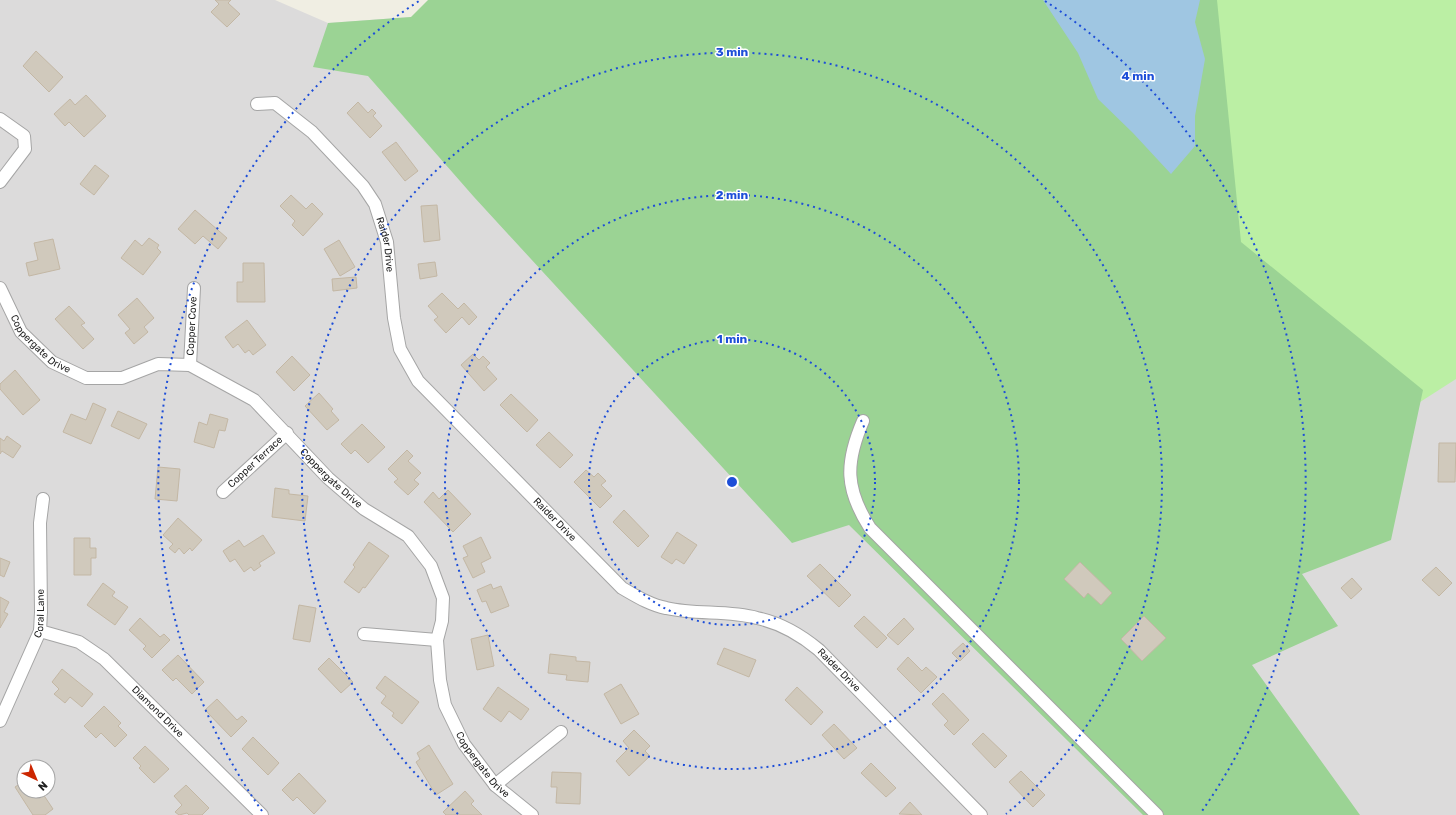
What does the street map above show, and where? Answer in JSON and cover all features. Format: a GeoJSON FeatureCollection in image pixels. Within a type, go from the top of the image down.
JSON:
{"type":"FeatureCollection","features":[{"type":"Feature","properties":{"kind":"street","name":"Raider Drive"},"geometry":{"type":"LineString","coordinates":[[257,104],[275,103],[312,132],[363,186],[375,204],[387,242],[394,318],[400,349],[418,381],[622,588],[642,600],[666,608],[757,617],[782,626],[803,637],[819,650],[981,815]]}},
{"type":"Feature","properties":{"kind":"street"},"geometry":{"type":"LineString","coordinates":[[0,118],[24,136],[26,149],[0,182]]}},
{"type":"Feature","properties":{"kind":"street","name":"Coppergate Drive"},"geometry":{"type":"LineString","coordinates":[[0,288],[21,332],[52,362],[86,378],[122,378],[158,364],[190,364],[254,400],[288,433],[328,478],[364,509],[408,536],[430,566],[443,598],[442,621],[437,640],[440,680],[445,705],[464,744],[495,785],[532,815]]}},
{"type":"Feature","properties":{"kind":"street","name":"Copper Cove"},"geometry":{"type":"LineString","coordinates":[[190,364],[194,288]]}},
{"type":"Feature","properties":{"kind":"street"},"geometry":{"type":"LineString","coordinates":[[863,421],[851,455],[851,486],[863,516],[870,528],[1156,815]]}},
{"type":"Feature","properties":{"kind":"street","name":"Copper Terrace"},"geometry":{"type":"LineString","coordinates":[[223,492],[288,433]]}},
{"type":"Feature","properties":{"kind":"street","name":"Coral Lane"},"geometry":{"type":"LineString","coordinates":[[0,720],[40,631],[40,523],[43,499]]}},
{"type":"Feature","properties":{"kind":"street","name":"Diamond Drive"},"geometry":{"type":"LineString","coordinates":[[40,631],[79,642],[104,659],[262,815]]}},
{"type":"Feature","properties":{"kind":"street"},"geometry":{"type":"LineString","coordinates":[[364,634],[437,640]]}},
{"type":"Feature","properties":{"kind":"street"},"geometry":{"type":"LineString","coordinates":[[495,785],[561,732]]}},
{"type":"Feature","properties":{"kind":"shaded area"},"geometry":{"type":"Polygon","coordinates":[[[0,0],[275,0],[328,23],[411,17],[1456,359],[1456,815],[0,815],[0,0]]]}},
{"type":"Feature","properties":{"kind":"green space"},"geometry":{"type":"Polygon","coordinates":[[[428,0],[1217,0],[1241,242],[1423,390],[1391,540],[1302,574],[1338,626],[1252,665],[1360,815],[1143,815],[849,525],[792,543],[474,197],[368,76],[313,67],[328,23],[411,17],[428,0]]]}},
{"type":"Feature","properties":{"kind":"green space"},"geometry":{"type":"Polygon","coordinates":[[[1122,0],[1456,0],[1456,379],[1406,411],[1179,256],[1122,0]]]}},
{"type":"Feature","properties":{"kind":"water"},"geometry":{"type":"Polygon","coordinates":[[[1043,0],[1200,0],[1195,22],[1205,59],[1195,116],[1195,146],[1171,174],[1133,133],[1098,99],[1078,53],[1043,0]]]}},
{"type":"Feature","properties":{"kind":"building"},"geometry":{"type":"Polygon","coordinates":[[[215,0],[231,0],[228,3],[240,14],[227,27],[211,12],[219,4],[215,0]]]}},
{"type":"Feature","properties":{"kind":"building"},"geometry":{"type":"Polygon","coordinates":[[[36,51],[63,77],[49,92],[23,66],[36,51]]]}},
{"type":"Feature","properties":{"kind":"building"},"geometry":{"type":"Polygon","coordinates":[[[86,95],[106,116],[84,137],[69,122],[65,126],[54,114],[70,99],[75,105],[86,95]]]}},
{"type":"Feature","properties":{"kind":"building"},"geometry":{"type":"Polygon","coordinates":[[[358,102],[368,113],[372,109],[376,113],[373,116],[382,126],[370,138],[347,113],[358,102]]]}},
{"type":"Feature","properties":{"kind":"building"},"geometry":{"type":"Polygon","coordinates":[[[396,142],[418,171],[405,181],[382,152],[396,142]]]}},
{"type":"Feature","properties":{"kind":"building"},"geometry":{"type":"Polygon","coordinates":[[[95,165],[109,176],[94,195],[80,184],[95,165]]]}},
{"type":"Feature","properties":{"kind":"building"},"geometry":{"type":"Polygon","coordinates":[[[291,195],[306,209],[312,203],[323,214],[303,236],[292,225],[295,221],[280,206],[291,195]]]}},
{"type":"Feature","properties":{"kind":"building"},"geometry":{"type":"Polygon","coordinates":[[[437,205],[440,240],[424,242],[421,206],[437,205]]]}},
{"type":"Feature","properties":{"kind":"building"},"geometry":{"type":"Polygon","coordinates":[[[195,210],[227,238],[218,249],[203,236],[195,244],[178,229],[195,210]]]}},
{"type":"Feature","properties":{"kind":"building"},"geometry":{"type":"Polygon","coordinates":[[[149,238],[159,245],[157,248],[161,252],[143,275],[121,258],[135,240],[142,246],[149,238]]]}},
{"type":"Feature","properties":{"kind":"building"},"geometry":{"type":"Polygon","coordinates":[[[53,239],[60,269],[29,276],[26,263],[38,260],[34,243],[53,239]]]}},
{"type":"Feature","properties":{"kind":"building"},"geometry":{"type":"Polygon","coordinates":[[[339,240],[355,267],[340,276],[324,249],[339,240]]]}},
{"type":"Feature","properties":{"kind":"building"},"geometry":{"type":"Polygon","coordinates":[[[435,262],[437,276],[420,279],[418,264],[435,262]]]}},
{"type":"Feature","properties":{"kind":"building"},"geometry":{"type":"Polygon","coordinates":[[[243,263],[264,263],[265,302],[237,302],[237,282],[243,282],[243,263]]]}},
{"type":"Feature","properties":{"kind":"building"},"geometry":{"type":"Polygon","coordinates":[[[356,277],[357,288],[333,291],[332,279],[356,277]]]}},
{"type":"Feature","properties":{"kind":"building"},"geometry":{"type":"Polygon","coordinates":[[[442,293],[458,309],[464,303],[477,317],[469,325],[462,317],[446,333],[434,320],[438,317],[428,306],[442,293]]]}},
{"type":"Feature","properties":{"kind":"building"},"geometry":{"type":"Polygon","coordinates":[[[137,298],[154,318],[144,327],[148,332],[134,344],[125,333],[130,329],[118,315],[137,298]]]}},
{"type":"Feature","properties":{"kind":"building"},"geometry":{"type":"Polygon","coordinates":[[[69,306],[85,323],[81,325],[94,339],[83,349],[55,319],[69,306]]]}},
{"type":"Feature","properties":{"kind":"building"},"geometry":{"type":"Polygon","coordinates":[[[247,320],[266,345],[253,355],[249,350],[245,353],[238,344],[233,348],[225,337],[247,320]]]}},
{"type":"Feature","properties":{"kind":"building"},"geometry":{"type":"Polygon","coordinates":[[[473,354],[479,360],[483,356],[490,363],[486,367],[497,379],[484,391],[461,365],[473,354]]]}},
{"type":"Feature","properties":{"kind":"building"},"geometry":{"type":"Polygon","coordinates":[[[292,356],[310,375],[294,391],[276,372],[292,356]]]}},
{"type":"Feature","properties":{"kind":"building"},"geometry":{"type":"Polygon","coordinates":[[[15,370],[40,400],[23,415],[0,389],[0,384],[15,370]]]}},
{"type":"Feature","properties":{"kind":"building"},"geometry":{"type":"Polygon","coordinates":[[[319,393],[333,409],[331,411],[339,420],[327,430],[305,406],[319,393]]]}},
{"type":"Feature","properties":{"kind":"building"},"geometry":{"type":"Polygon","coordinates":[[[511,394],[538,420],[527,432],[500,405],[511,394]]]}},
{"type":"Feature","properties":{"kind":"building"},"geometry":{"type":"Polygon","coordinates":[[[93,403],[106,409],[91,444],[63,432],[71,414],[86,420],[93,403]]]}},
{"type":"Feature","properties":{"kind":"building"},"geometry":{"type":"Polygon","coordinates":[[[118,411],[147,424],[139,439],[111,426],[118,411]]]}},
{"type":"Feature","properties":{"kind":"building"},"geometry":{"type":"Polygon","coordinates":[[[210,414],[228,419],[225,431],[219,430],[214,448],[194,442],[199,422],[207,425],[210,414]]]}},
{"type":"Feature","properties":{"kind":"building"},"geometry":{"type":"Polygon","coordinates":[[[362,424],[385,447],[368,463],[355,450],[351,454],[341,444],[362,424]]]}},
{"type":"Feature","properties":{"kind":"building"},"geometry":{"type":"Polygon","coordinates":[[[549,432],[573,455],[560,468],[536,445],[549,432]]]}},
{"type":"Feature","properties":{"kind":"building"},"geometry":{"type":"Polygon","coordinates":[[[7,436],[21,446],[13,458],[2,451],[0,454],[0,438],[4,441],[7,436]]]}},
{"type":"Feature","properties":{"kind":"building"},"geometry":{"type":"Polygon","coordinates":[[[1439,443],[1456,443],[1455,482],[1438,482],[1439,443]]]}},
{"type":"Feature","properties":{"kind":"building"},"geometry":{"type":"Polygon","coordinates":[[[407,450],[413,456],[408,461],[421,473],[414,480],[419,484],[408,495],[394,482],[398,479],[388,469],[407,450]]]}},
{"type":"Feature","properties":{"kind":"building"},"geometry":{"type":"Polygon","coordinates":[[[158,467],[180,469],[177,501],[155,499],[158,467]]]}},
{"type":"Feature","properties":{"kind":"building"},"geometry":{"type":"Polygon","coordinates":[[[586,470],[594,477],[598,473],[606,481],[601,485],[612,496],[600,508],[574,482],[586,470]]]}},
{"type":"Feature","properties":{"kind":"building"},"geometry":{"type":"Polygon","coordinates":[[[275,488],[289,490],[289,494],[308,496],[305,521],[272,517],[275,488]]]}},
{"type":"Feature","properties":{"kind":"building"},"geometry":{"type":"Polygon","coordinates":[[[448,490],[471,514],[453,532],[424,502],[433,492],[439,499],[448,490]]]}},
{"type":"Feature","properties":{"kind":"building"},"geometry":{"type":"Polygon","coordinates":[[[624,510],[649,536],[638,547],[613,522],[624,510]]]}},
{"type":"Feature","properties":{"kind":"building"},"geometry":{"type":"Polygon","coordinates":[[[178,518],[202,540],[192,551],[190,548],[184,554],[179,548],[175,553],[169,548],[173,544],[163,535],[178,518]]]}},
{"type":"Feature","properties":{"kind":"building"},"geometry":{"type":"Polygon","coordinates":[[[677,532],[697,545],[684,564],[676,559],[672,564],[661,557],[677,532]]]}},
{"type":"Feature","properties":{"kind":"building"},"geometry":{"type":"Polygon","coordinates":[[[263,535],[275,553],[259,563],[261,566],[254,571],[251,567],[244,572],[235,559],[230,562],[223,551],[239,540],[244,547],[263,535]]]}},
{"type":"Feature","properties":{"kind":"building"},"geometry":{"type":"Polygon","coordinates":[[[481,537],[491,558],[481,563],[485,572],[473,578],[463,558],[468,556],[463,546],[481,537]]]}},
{"type":"Feature","properties":{"kind":"building"},"geometry":{"type":"Polygon","coordinates":[[[74,538],[90,538],[90,548],[96,548],[96,558],[91,558],[91,575],[74,575],[74,538]]]}},
{"type":"Feature","properties":{"kind":"building"},"geometry":{"type":"Polygon","coordinates":[[[369,542],[389,556],[365,588],[363,587],[359,593],[344,582],[355,567],[353,565],[369,542]]]}},
{"type":"Feature","properties":{"kind":"building"},"geometry":{"type":"Polygon","coordinates":[[[0,558],[10,562],[4,577],[0,575],[0,558]]]}},
{"type":"Feature","properties":{"kind":"building"},"geometry":{"type":"Polygon","coordinates":[[[1080,562],[1112,593],[1101,605],[1088,593],[1084,598],[1064,579],[1080,562]]]}},
{"type":"Feature","properties":{"kind":"building"},"geometry":{"type":"Polygon","coordinates":[[[820,564],[851,595],[839,607],[807,576],[820,564]]]}},
{"type":"Feature","properties":{"kind":"building"},"geometry":{"type":"Polygon","coordinates":[[[1436,567],[1452,583],[1439,596],[1422,580],[1436,567]]]}},
{"type":"Feature","properties":{"kind":"building"},"geometry":{"type":"Polygon","coordinates":[[[1352,578],[1362,589],[1351,599],[1341,588],[1352,578]]]}},
{"type":"Feature","properties":{"kind":"building"},"geometry":{"type":"Polygon","coordinates":[[[103,583],[115,592],[112,596],[128,607],[115,625],[87,605],[103,583]]]}},
{"type":"Feature","properties":{"kind":"building"},"geometry":{"type":"Polygon","coordinates":[[[491,584],[493,589],[501,586],[509,606],[491,613],[486,601],[482,602],[477,590],[491,584]]]}},
{"type":"Feature","properties":{"kind":"building"},"geometry":{"type":"Polygon","coordinates":[[[0,597],[9,602],[4,612],[8,614],[0,628],[0,597]]]}},
{"type":"Feature","properties":{"kind":"building"},"geometry":{"type":"Polygon","coordinates":[[[299,605],[316,608],[310,642],[293,639],[299,605]]]}},
{"type":"Feature","properties":{"kind":"building"},"geometry":{"type":"Polygon","coordinates":[[[864,616],[887,638],[877,648],[854,626],[864,616]]]}},
{"type":"Feature","properties":{"kind":"building"},"geometry":{"type":"Polygon","coordinates":[[[1144,616],[1166,638],[1142,661],[1121,639],[1144,616]]]}},
{"type":"Feature","properties":{"kind":"building"},"geometry":{"type":"Polygon","coordinates":[[[140,618],[160,637],[164,634],[170,640],[152,658],[143,649],[146,646],[129,630],[140,618]]]}},
{"type":"Feature","properties":{"kind":"building"},"geometry":{"type":"Polygon","coordinates":[[[904,618],[914,629],[898,645],[887,635],[904,618]]]}},
{"type":"Feature","properties":{"kind":"building"},"geometry":{"type":"Polygon","coordinates":[[[488,635],[494,666],[477,670],[471,639],[488,635]]]}},
{"type":"Feature","properties":{"kind":"building"},"geometry":{"type":"Polygon","coordinates":[[[963,643],[970,651],[960,661],[952,653],[963,643]]]}},
{"type":"Feature","properties":{"kind":"building"},"geometry":{"type":"Polygon","coordinates":[[[724,648],[756,660],[749,677],[717,664],[724,648]]]}},
{"type":"Feature","properties":{"kind":"building"},"geometry":{"type":"Polygon","coordinates":[[[550,654],[576,657],[576,661],[590,662],[588,682],[566,680],[567,675],[548,673],[550,654]]]}},
{"type":"Feature","properties":{"kind":"building"},"geometry":{"type":"Polygon","coordinates":[[[178,655],[204,682],[192,694],[176,678],[173,681],[162,670],[178,655]]]}},
{"type":"Feature","properties":{"kind":"building"},"geometry":{"type":"Polygon","coordinates":[[[908,657],[922,671],[926,667],[937,677],[921,693],[897,669],[908,657]]]}},
{"type":"Feature","properties":{"kind":"building"},"geometry":{"type":"Polygon","coordinates":[[[329,658],[353,682],[341,693],[318,669],[329,658]]]}},
{"type":"Feature","properties":{"kind":"building"},"geometry":{"type":"Polygon","coordinates":[[[62,669],[93,694],[82,707],[70,697],[65,703],[54,694],[59,689],[52,682],[62,669]]]}},
{"type":"Feature","properties":{"kind":"building"},"geometry":{"type":"Polygon","coordinates":[[[385,676],[419,702],[402,724],[392,716],[394,713],[381,703],[386,696],[376,688],[385,676]]]}},
{"type":"Feature","properties":{"kind":"building"},"geometry":{"type":"Polygon","coordinates":[[[621,684],[639,714],[621,724],[604,694],[621,684]]]}},
{"type":"Feature","properties":{"kind":"building"},"geometry":{"type":"Polygon","coordinates":[[[498,687],[529,709],[521,720],[509,711],[501,722],[483,709],[498,687]]]}},
{"type":"Feature","properties":{"kind":"building"},"geometry":{"type":"Polygon","coordinates":[[[797,687],[823,712],[811,725],[785,700],[797,687]]]}},
{"type":"Feature","properties":{"kind":"building"},"geometry":{"type":"Polygon","coordinates":[[[943,693],[969,720],[954,735],[944,725],[948,721],[932,704],[943,693]]]}},
{"type":"Feature","properties":{"kind":"building"},"geometry":{"type":"Polygon","coordinates":[[[217,699],[237,720],[242,716],[247,721],[231,737],[205,710],[217,699]]]}},
{"type":"Feature","properties":{"kind":"building"},"geometry":{"type":"Polygon","coordinates":[[[104,706],[121,723],[118,726],[127,735],[115,747],[101,733],[96,738],[84,726],[104,706]]]}},
{"type":"Feature","properties":{"kind":"building"},"geometry":{"type":"Polygon","coordinates":[[[834,724],[857,748],[844,759],[822,735],[834,724]]]}},
{"type":"Feature","properties":{"kind":"building"},"geometry":{"type":"Polygon","coordinates":[[[634,730],[650,746],[645,751],[650,756],[629,776],[616,761],[629,748],[623,741],[634,730]]]}},
{"type":"Feature","properties":{"kind":"building"},"geometry":{"type":"Polygon","coordinates":[[[983,733],[1007,756],[995,768],[972,744],[983,733]]]}},
{"type":"Feature","properties":{"kind":"building"},"geometry":{"type":"Polygon","coordinates":[[[253,737],[279,763],[268,775],[242,749],[253,737]]]}},
{"type":"Feature","properties":{"kind":"building"},"geometry":{"type":"Polygon","coordinates":[[[429,745],[453,784],[436,795],[416,762],[420,759],[417,753],[429,745]]]}},
{"type":"Feature","properties":{"kind":"building"},"geometry":{"type":"Polygon","coordinates":[[[145,746],[169,769],[154,783],[139,768],[141,766],[133,758],[145,746]]]}},
{"type":"Feature","properties":{"kind":"building"},"geometry":{"type":"Polygon","coordinates":[[[871,763],[896,788],[886,797],[861,773],[871,763]]]}},
{"type":"Feature","properties":{"kind":"building"},"geometry":{"type":"Polygon","coordinates":[[[1021,771],[1045,795],[1033,807],[1009,782],[1021,771]]]}},
{"type":"Feature","properties":{"kind":"building"},"geometry":{"type":"Polygon","coordinates":[[[552,772],[581,773],[580,804],[556,803],[557,787],[551,787],[552,772]]]}},
{"type":"Feature","properties":{"kind":"building"},"geometry":{"type":"Polygon","coordinates":[[[299,773],[326,801],[314,814],[297,797],[293,801],[282,790],[299,773]]]}},
{"type":"Feature","properties":{"kind":"building"},"geometry":{"type":"Polygon","coordinates":[[[186,785],[209,808],[202,815],[189,815],[187,813],[179,815],[175,812],[182,805],[174,796],[186,785]]]}},
{"type":"Feature","properties":{"kind":"building"},"geometry":{"type":"Polygon","coordinates":[[[465,791],[474,801],[471,804],[482,815],[446,815],[443,812],[465,791]]]}},
{"type":"Feature","properties":{"kind":"building"},"geometry":{"type":"Polygon","coordinates":[[[23,799],[46,799],[53,809],[45,815],[33,815],[23,799]]]}},
{"type":"Feature","properties":{"kind":"building"},"geometry":{"type":"Polygon","coordinates":[[[910,802],[922,815],[899,814],[910,802]]]}}]}
